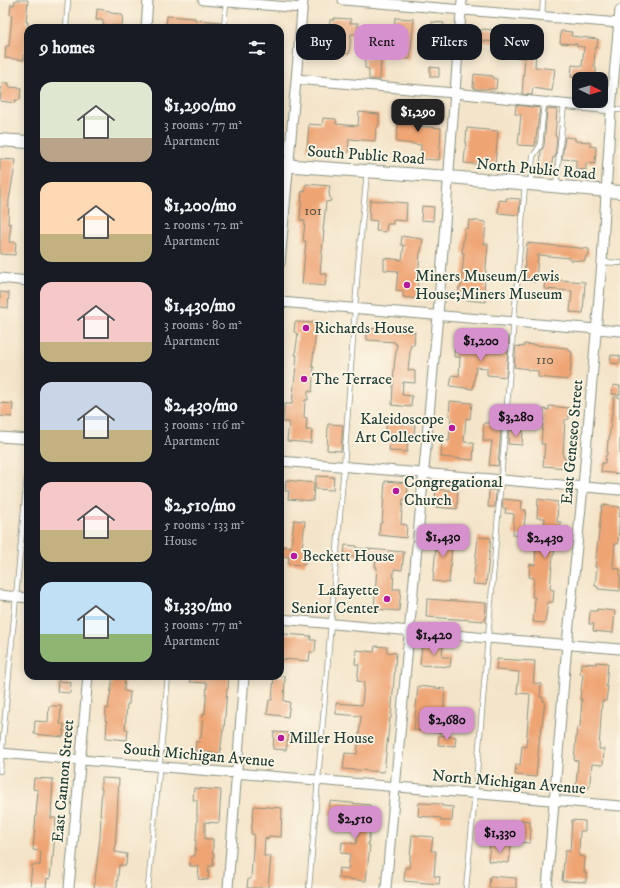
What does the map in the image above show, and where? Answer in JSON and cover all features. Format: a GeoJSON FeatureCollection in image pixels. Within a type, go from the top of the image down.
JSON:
{"type":"FeatureCollection","features":[{"type":"Feature","properties":{"kind":"street"},"geometry":{"type":"LineString","coordinates":[[146,24],[148,0]]}},
{"type":"Feature","properties":{"kind":"street"},"geometry":{"type":"LineString","coordinates":[[203,0],[302,4],[296,79],[284,165]]}},
{"type":"Feature","properties":{"kind":"street"},"geometry":{"type":"LineString","coordinates":[[343,0],[462,5],[542,16],[619,23]]}},
{"type":"Feature","properties":{"kind":"street"},"geometry":{"type":"LineString","coordinates":[[386,888],[438,315],[462,5]]}},
{"type":"Feature","properties":{"kind":"street","name":"East Geneseo Street"},"geometry":{"type":"LineString","coordinates":[[547,888],[567,644],[583,487],[616,109],[620,10]]}},
{"type":"Feature","properties":{"kind":"street"},"geometry":{"type":"LineString","coordinates":[[296,79],[616,109]]}},
{"type":"Feature","properties":{"kind":"street"},"geometry":{"type":"LineString","coordinates":[[0,140],[24,142]]}},
{"type":"Feature","properties":{"kind":"street","name":"South Public Road"},"geometry":{"type":"LineString","coordinates":[[284,165],[449,177]]}},
{"type":"Feature","properties":{"kind":"street","name":"North Public Road"},"geometry":{"type":"LineString","coordinates":[[449,177],[620,192]]}},
{"type":"Feature","properties":{"kind":"street"},"geometry":{"type":"LineString","coordinates":[[0,278],[24,281]]}},
{"type":"Feature","properties":{"kind":"street"},"geometry":{"type":"LineString","coordinates":[[284,302],[620,331]]}},
{"type":"Feature","properties":{"kind":"street"},"geometry":{"type":"LineString","coordinates":[[0,437],[24,439]]}},
{"type":"Feature","properties":{"kind":"street"},"geometry":{"type":"LineString","coordinates":[[284,461],[620,490]]}},
{"type":"Feature","properties":{"kind":"street"},"geometry":{"type":"LineString","coordinates":[[0,595],[24,597]]}},
{"type":"Feature","properties":{"kind":"street"},"geometry":{"type":"LineString","coordinates":[[284,619],[620,649]]}},
{"type":"Feature","properties":{"kind":"street","name":"East Cannon Street"},"geometry":{"type":"LineString","coordinates":[[69,888],[88,680]]}},
{"type":"Feature","properties":{"kind":"street"},"geometry":{"type":"LineString","coordinates":[[228,888],[244,680]]}},
{"type":"Feature","properties":{"kind":"street","name":"South Michigan Avenue"},"geometry":{"type":"LineString","coordinates":[[1,753],[237,772],[395,787]]}},
{"type":"Feature","properties":{"kind":"street","name":"North Michigan Avenue"},"geometry":{"type":"LineString","coordinates":[[395,787],[620,806]]}},
{"type":"Feature","properties":{"kind":"lane"},"geometry":{"type":"LineString","coordinates":[[66,24],[68,0]]}},
{"type":"Feature","properties":{"kind":"lane"},"geometry":{"type":"LineString","coordinates":[[542,16],[543,0]]}},
{"type":"Feature","properties":{"kind":"lane"},"geometry":{"type":"LineString","coordinates":[[224,24],[226,1]]}},
{"type":"Feature","properties":{"kind":"lane"},"geometry":{"type":"LineString","coordinates":[[466,888],[475,794],[513,321],[528,184],[533,156],[540,146],[544,102]]}},
{"type":"Feature","properties":{"kind":"lane"},"geometry":{"type":"LineString","coordinates":[[556,186],[564,104]]}},
{"type":"Feature","properties":{"kind":"lane"},"geometry":{"type":"LineString","coordinates":[[309,888],[344,466],[355,308],[368,171]]}},
{"type":"Feature","properties":{"kind":"lane"},"geometry":{"type":"LineString","coordinates":[[602,262],[620,263]]}},
{"type":"Feature","properties":{"kind":"lane"},"geometry":{"type":"LineString","coordinates":[[0,771],[24,509]]}},
{"type":"Feature","properties":{"kind":"lane"},"geometry":{"type":"LineString","coordinates":[[148,888],[168,680]]}},
{"type":"Feature","properties":{"kind":"building"},"geometry":{"type":"Polygon","coordinates":[[[15,0],[28,0],[26,22],[28,22],[28,24],[24,24],[24,60],[5,58],[6,46],[9,46],[12,15],[10,15],[11,4],[14,5],[15,0]]]}},
{"type":"Feature","properties":{"kind":"building"},"geometry":{"type":"Polygon","coordinates":[[[97,9],[110,11],[110,13],[121,14],[123,16],[122,24],[103,24],[103,20],[96,20],[97,9]]]}},
{"type":"Feature","properties":{"kind":"building"},"geometry":{"type":"Polygon","coordinates":[[[167,16],[221,22],[221,24],[166,24],[167,16]]]}},
{"type":"Feature","properties":{"kind":"building"},"geometry":{"type":"Polygon","coordinates":[[[334,18],[351,19],[350,23],[358,23],[354,24],[354,34],[351,34],[349,54],[346,53],[346,24],[330,24],[330,20],[334,20],[334,18]]]}},
{"type":"Feature","properties":{"kind":"building"},"geometry":{"type":"Polygon","coordinates":[[[395,18],[414,19],[410,59],[409,24],[395,24],[395,18]]]}},
{"type":"Feature","properties":{"kind":"building"},"geometry":{"type":"Polygon","coordinates":[[[432,22],[444,23],[444,24],[432,24],[432,22]]]}},
{"type":"Feature","properties":{"kind":"building"},"geometry":{"type":"Polygon","coordinates":[[[482,30],[490,30],[490,41],[482,40],[482,30]]]}},
{"type":"Feature","properties":{"kind":"building"},"geometry":{"type":"Polygon","coordinates":[[[561,31],[572,32],[571,36],[598,39],[597,48],[595,48],[594,67],[596,67],[596,72],[572,72],[571,77],[572,65],[582,66],[584,47],[577,46],[577,44],[560,43],[561,31]]]}},
{"type":"Feature","properties":{"kind":"building"},"geometry":{"type":"Polygon","coordinates":[[[365,60],[381,60],[380,80],[369,79],[369,69],[365,68],[365,60]]]}},
{"type":"Feature","properties":{"kind":"building"},"geometry":{"type":"Polygon","coordinates":[[[525,60],[535,60],[535,67],[555,69],[552,91],[533,88],[532,95],[522,94],[525,60]]]}},
{"type":"Feature","properties":{"kind":"building"},"geometry":{"type":"Polygon","coordinates":[[[430,67],[439,68],[439,77],[430,77],[430,67]]]}},
{"type":"Feature","properties":{"kind":"building"},"geometry":{"type":"Polygon","coordinates":[[[474,74],[493,76],[493,78],[497,79],[496,89],[475,89],[473,87],[474,74]]]}},
{"type":"Feature","properties":{"kind":"building"},"geometry":{"type":"Polygon","coordinates":[[[2,83],[9,83],[9,87],[21,88],[20,100],[15,100],[15,103],[0,101],[2,83]]]}},
{"type":"Feature","properties":{"kind":"building"},"geometry":{"type":"Polygon","coordinates":[[[407,102],[419,103],[417,126],[441,128],[439,160],[420,159],[421,145],[396,142],[400,106],[406,107],[407,102]]]}},
{"type":"Feature","properties":{"kind":"building"},"geometry":{"type":"Polygon","coordinates":[[[516,105],[540,108],[535,146],[518,145],[521,115],[515,114],[516,105]]]}},
{"type":"Feature","properties":{"kind":"building"},"geometry":{"type":"Polygon","coordinates":[[[547,109],[557,110],[555,158],[553,157],[551,169],[540,168],[541,151],[544,146],[547,109]]]}},
{"type":"Feature","properties":{"kind":"building"},"geometry":{"type":"Polygon","coordinates":[[[359,112],[379,114],[379,125],[376,129],[375,141],[349,139],[348,153],[307,150],[309,124],[322,125],[323,118],[336,119],[336,124],[358,126],[359,112]]]}},
{"type":"Feature","properties":{"kind":"building"},"geometry":{"type":"Polygon","coordinates":[[[467,128],[498,131],[495,166],[464,163],[467,128]]]}},
{"type":"Feature","properties":{"kind":"building"},"geometry":{"type":"Polygon","coordinates":[[[565,137],[575,138],[575,141],[590,142],[590,146],[596,147],[595,164],[586,163],[586,170],[576,169],[576,160],[562,159],[565,137]]]}},
{"type":"Feature","properties":{"kind":"building"},"geometry":{"type":"Polygon","coordinates":[[[0,159],[16,160],[9,200],[8,224],[11,224],[9,242],[16,242],[15,255],[0,254],[0,159]]]}},
{"type":"Feature","properties":{"kind":"building"},"geometry":{"type":"Polygon","coordinates":[[[306,184],[330,186],[329,193],[331,201],[326,202],[320,273],[327,274],[325,286],[302,284],[306,241],[303,241],[305,221],[300,220],[302,191],[305,192],[306,184]]]}},
{"type":"Feature","properties":{"kind":"building"},"geometry":{"type":"Polygon","coordinates":[[[506,198],[520,199],[519,215],[498,213],[499,200],[506,201],[506,198]]]}},
{"type":"Feature","properties":{"kind":"building"},"geometry":{"type":"Polygon","coordinates":[[[370,200],[407,203],[406,221],[393,220],[393,224],[387,224],[386,232],[376,231],[377,221],[369,220],[370,200]]]}},
{"type":"Feature","properties":{"kind":"building"},"geometry":{"type":"Polygon","coordinates":[[[422,206],[434,207],[433,221],[421,220],[422,206]]]}},
{"type":"Feature","properties":{"kind":"building"},"geometry":{"type":"Polygon","coordinates":[[[469,220],[486,222],[484,244],[488,244],[484,289],[487,290],[486,302],[458,299],[459,287],[461,287],[464,253],[462,253],[463,241],[465,228],[468,228],[469,220]]]}},
{"type":"Feature","properties":{"kind":"building"},"geometry":{"type":"Polygon","coordinates":[[[402,236],[423,239],[420,252],[417,291],[419,291],[418,299],[403,297],[403,291],[396,290],[398,271],[384,270],[384,258],[402,260],[404,245],[401,245],[402,236]]]}},
{"type":"Feature","properties":{"kind":"building"},"geometry":{"type":"Polygon","coordinates":[[[527,243],[589,249],[589,256],[586,256],[585,261],[538,255],[536,282],[526,281],[527,275],[524,274],[527,243]]]}},
{"type":"Feature","properties":{"kind":"building"},"geometry":{"type":"Polygon","coordinates":[[[545,279],[585,282],[583,313],[570,312],[572,291],[544,289],[545,279]]]}},
{"type":"Feature","properties":{"kind":"building"},"geometry":{"type":"Polygon","coordinates":[[[0,292],[9,293],[8,308],[0,307],[0,292]]]}},
{"type":"Feature","properties":{"kind":"building"},"geometry":{"type":"Polygon","coordinates":[[[295,322],[317,323],[312,367],[314,367],[312,392],[308,391],[308,400],[305,400],[304,417],[307,418],[306,430],[312,430],[311,443],[287,441],[289,422],[284,422],[284,404],[292,404],[298,334],[294,332],[295,322]]]}},
{"type":"Feature","properties":{"kind":"building"},"geometry":{"type":"Polygon","coordinates":[[[367,328],[415,332],[414,345],[411,345],[408,370],[415,371],[415,383],[403,382],[402,395],[412,396],[411,407],[392,405],[397,344],[395,344],[395,342],[367,340],[367,328]]]}},
{"type":"Feature","properties":{"kind":"building"},"geometry":{"type":"Polygon","coordinates":[[[496,336],[509,337],[506,377],[487,375],[487,368],[476,367],[473,389],[450,386],[452,375],[459,376],[460,357],[454,357],[455,344],[496,347],[496,336]]]}},
{"type":"Feature","properties":{"kind":"building"},"geometry":{"type":"Polygon","coordinates":[[[524,344],[568,348],[568,350],[572,353],[570,377],[568,380],[538,377],[538,371],[514,367],[516,346],[524,347],[524,344]]]}},
{"type":"Feature","properties":{"kind":"building"},"geometry":{"type":"Polygon","coordinates":[[[611,355],[620,356],[620,364],[610,363],[611,355]]]}},
{"type":"Feature","properties":{"kind":"building"},"geometry":{"type":"Polygon","coordinates":[[[613,385],[620,386],[620,395],[612,394],[613,385]]]}},
{"type":"Feature","properties":{"kind":"building"},"geometry":{"type":"Polygon","coordinates":[[[614,397],[620,397],[620,474],[601,472],[602,463],[605,463],[607,455],[614,397]]]}},
{"type":"Feature","properties":{"kind":"building"},"geometry":{"type":"Polygon","coordinates":[[[450,401],[472,403],[470,419],[466,418],[464,442],[474,443],[473,460],[441,457],[442,440],[449,441],[451,417],[449,416],[450,401]]]}},
{"type":"Feature","properties":{"kind":"building"},"geometry":{"type":"Polygon","coordinates":[[[0,403],[13,404],[12,417],[0,416],[0,403]]]}},
{"type":"Feature","properties":{"kind":"building"},"geometry":{"type":"Polygon","coordinates":[[[549,406],[569,408],[569,419],[565,420],[563,456],[566,458],[566,468],[543,466],[545,444],[541,444],[544,409],[549,410],[549,406]]]}},
{"type":"Feature","properties":{"kind":"building"},"geometry":{"type":"Polygon","coordinates":[[[386,422],[415,425],[414,435],[408,434],[407,452],[389,451],[391,433],[386,433],[386,422]]]}},
{"type":"Feature","properties":{"kind":"building"},"geometry":{"type":"Polygon","coordinates":[[[484,423],[495,423],[495,429],[501,429],[498,466],[489,465],[492,441],[483,441],[484,423]]]}},
{"type":"Feature","properties":{"kind":"building"},"geometry":{"type":"Polygon","coordinates":[[[328,424],[343,425],[341,451],[327,450],[328,424]]]}},
{"type":"Feature","properties":{"kind":"building"},"geometry":{"type":"Polygon","coordinates":[[[509,430],[523,431],[522,445],[508,444],[509,430]]]}},
{"type":"Feature","properties":{"kind":"building"},"geometry":{"type":"Polygon","coordinates":[[[316,476],[334,477],[333,490],[315,489],[316,476]]]}},
{"type":"Feature","properties":{"kind":"building"},"geometry":{"type":"Polygon","coordinates":[[[286,480],[314,483],[313,501],[288,499],[289,491],[285,491],[286,480]]]}},
{"type":"Feature","properties":{"kind":"building"},"geometry":{"type":"Polygon","coordinates":[[[385,481],[408,483],[407,500],[403,499],[401,524],[407,525],[406,538],[379,535],[380,523],[382,523],[385,481]]]}},
{"type":"Feature","properties":{"kind":"building"},"geometry":{"type":"Polygon","coordinates":[[[436,489],[458,491],[457,509],[434,507],[436,489]]]}},
{"type":"Feature","properties":{"kind":"building"},"geometry":{"type":"Polygon","coordinates":[[[489,490],[496,490],[495,507],[488,507],[489,490]]]}},
{"type":"Feature","properties":{"kind":"building"},"geometry":{"type":"Polygon","coordinates":[[[503,499],[522,501],[521,510],[526,510],[523,536],[513,535],[514,514],[505,513],[506,508],[502,508],[503,499]]]}},
{"type":"Feature","properties":{"kind":"building"},"geometry":{"type":"Polygon","coordinates":[[[538,499],[558,502],[557,522],[561,522],[559,537],[556,537],[553,555],[550,589],[554,590],[553,602],[548,602],[545,623],[533,622],[535,597],[532,597],[534,578],[529,577],[530,564],[535,565],[536,543],[542,543],[545,518],[537,518],[538,499]]]}},
{"type":"Feature","properties":{"kind":"building"},"geometry":{"type":"Polygon","coordinates":[[[602,505],[620,507],[618,544],[615,544],[613,568],[620,569],[620,591],[598,589],[598,587],[595,586],[597,567],[595,567],[602,505]]]}},
{"type":"Feature","properties":{"kind":"building"},"geometry":{"type":"Polygon","coordinates":[[[294,520],[305,521],[302,548],[308,549],[305,565],[288,564],[289,557],[284,556],[284,546],[291,547],[294,520]]]}},
{"type":"Feature","properties":{"kind":"building"},"geometry":{"type":"Polygon","coordinates":[[[437,533],[453,534],[449,583],[433,581],[437,533]]]}},
{"type":"Feature","properties":{"kind":"building"},"geometry":{"type":"Polygon","coordinates":[[[478,537],[491,538],[486,585],[473,584],[478,537]]]}},
{"type":"Feature","properties":{"kind":"building"},"geometry":{"type":"Polygon","coordinates":[[[345,545],[357,546],[356,548],[404,552],[402,570],[394,569],[393,589],[401,589],[399,611],[374,609],[377,567],[375,567],[376,558],[344,556],[345,545]]]}},
{"type":"Feature","properties":{"kind":"building"},"geometry":{"type":"Polygon","coordinates":[[[427,599],[486,603],[485,621],[426,617],[427,599]]]}},
{"type":"Feature","properties":{"kind":"building"},"geometry":{"type":"Polygon","coordinates":[[[597,609],[615,611],[613,633],[593,631],[594,624],[589,624],[590,611],[597,611],[597,609]]]}},
{"type":"Feature","properties":{"kind":"building"},"geometry":{"type":"Polygon","coordinates":[[[284,634],[311,636],[310,640],[316,640],[315,652],[310,652],[309,661],[284,659],[284,634]]]}},
{"type":"Feature","properties":{"kind":"building"},"geometry":{"type":"Polygon","coordinates":[[[422,643],[443,644],[442,657],[451,657],[450,667],[420,665],[422,643]]]}},
{"type":"Feature","properties":{"kind":"building"},"geometry":{"type":"Polygon","coordinates":[[[375,646],[387,647],[387,652],[396,653],[391,718],[384,772],[343,769],[345,753],[357,754],[361,716],[336,714],[336,703],[362,705],[364,682],[357,681],[359,665],[355,664],[356,650],[374,652],[375,646]]]}},
{"type":"Feature","properties":{"kind":"building"},"geometry":{"type":"Polygon","coordinates":[[[497,659],[535,661],[533,683],[541,684],[540,697],[543,697],[543,701],[545,701],[540,733],[536,777],[515,775],[516,764],[520,765],[522,746],[526,747],[530,694],[517,693],[519,672],[496,670],[497,659]]]}},
{"type":"Feature","properties":{"kind":"building"},"geometry":{"type":"Polygon","coordinates":[[[596,662],[608,663],[606,687],[608,687],[606,701],[602,701],[599,749],[604,749],[603,765],[592,764],[589,788],[576,787],[578,761],[574,760],[577,727],[579,728],[580,726],[582,699],[580,699],[583,674],[580,674],[581,663],[596,664],[596,662]]]}},
{"type":"Feature","properties":{"kind":"building"},"geometry":{"type":"Polygon","coordinates":[[[285,676],[284,701],[290,702],[288,717],[267,714],[269,700],[272,700],[274,680],[284,680],[285,676]]]}},
{"type":"Feature","properties":{"kind":"building"},"geometry":{"type":"Polygon","coordinates":[[[112,680],[125,680],[124,691],[130,692],[129,704],[127,704],[125,729],[128,729],[127,740],[106,738],[106,708],[108,709],[112,680]]]}},
{"type":"Feature","properties":{"kind":"building"},"geometry":{"type":"Polygon","coordinates":[[[190,680],[229,680],[220,754],[195,751],[196,741],[199,742],[200,737],[201,738],[203,714],[205,714],[207,683],[190,682],[190,680]]]}},
{"type":"Feature","properties":{"kind":"building"},"geometry":{"type":"Polygon","coordinates":[[[58,681],[71,682],[70,693],[57,692],[58,681]]]}},
{"type":"Feature","properties":{"kind":"building"},"geometry":{"type":"Polygon","coordinates":[[[418,686],[445,689],[442,733],[414,730],[418,686]]]}},
{"type":"Feature","properties":{"kind":"building"},"geometry":{"type":"Polygon","coordinates":[[[49,706],[61,706],[60,724],[64,724],[63,737],[34,734],[35,721],[48,722],[49,706]]]}},
{"type":"Feature","properties":{"kind":"building","name":"Miller House"},"geometry":{"type":"Polygon","coordinates":[[[274,732],[289,733],[286,750],[273,749],[274,732]]]}},
{"type":"Feature","properties":{"kind":"building"},"geometry":{"type":"Polygon","coordinates":[[[439,735],[456,737],[455,746],[438,745],[439,735]]]}},
{"type":"Feature","properties":{"kind":"building"},"geometry":{"type":"Polygon","coordinates":[[[34,778],[53,779],[51,818],[56,818],[50,879],[47,878],[46,888],[30,888],[32,865],[40,865],[41,851],[33,850],[38,790],[33,789],[34,778]]]}},
{"type":"Feature","properties":{"kind":"building"},"geometry":{"type":"Polygon","coordinates":[[[101,778],[119,779],[115,852],[127,854],[126,865],[119,865],[117,888],[94,888],[100,837],[101,778]]]}},
{"type":"Feature","properties":{"kind":"building"},"geometry":{"type":"Polygon","coordinates":[[[194,788],[221,790],[219,823],[205,822],[205,839],[213,839],[214,854],[213,866],[209,866],[208,880],[198,879],[199,866],[190,866],[191,856],[195,856],[197,822],[197,800],[193,800],[194,788]]]}},
{"type":"Feature","properties":{"kind":"building"},"geometry":{"type":"Polygon","coordinates":[[[330,801],[370,805],[369,822],[371,822],[368,845],[370,845],[366,881],[338,878],[339,868],[348,869],[350,854],[341,853],[342,842],[356,844],[359,817],[329,814],[330,801]]]}},
{"type":"Feature","properties":{"kind":"building"},"geometry":{"type":"Polygon","coordinates":[[[419,803],[442,804],[442,806],[453,807],[452,821],[441,821],[441,818],[418,816],[419,803]]]}},
{"type":"Feature","properties":{"kind":"building"},"geometry":{"type":"Polygon","coordinates":[[[254,806],[282,808],[281,837],[269,836],[269,839],[265,838],[264,856],[271,856],[268,888],[247,888],[248,879],[251,879],[254,834],[251,834],[254,806]]]}},
{"type":"Feature","properties":{"kind":"building"},"geometry":{"type":"Polygon","coordinates":[[[520,820],[530,821],[530,843],[507,841],[507,832],[519,833],[520,820]]]}},
{"type":"Feature","properties":{"kind":"building"},"geometry":{"type":"Polygon","coordinates":[[[572,820],[585,821],[585,831],[580,831],[579,856],[585,857],[584,873],[586,873],[586,882],[562,881],[565,851],[570,851],[572,820]]]}},
{"type":"Feature","properties":{"kind":"building"},"geometry":{"type":"Polygon","coordinates":[[[412,835],[433,837],[431,851],[436,851],[434,876],[440,877],[439,884],[404,881],[405,867],[409,868],[412,835]]]}},
{"type":"Feature","properties":{"kind":"building"},"geometry":{"type":"Polygon","coordinates":[[[490,844],[511,846],[509,863],[488,861],[490,844]]]}},
{"type":"Feature","properties":{"kind":"building"},"geometry":{"type":"Polygon","coordinates":[[[490,876],[516,878],[516,888],[489,888],[490,876]]]}},
{"type":"Feature","properties":{"kind":"place","name":"Miners Museum/Lewis House;Miners Museum"},"geometry":{"type":"Point","coordinates":[407,285]}},
{"type":"Feature","properties":{"kind":"place","name":"Richards House"},"geometry":{"type":"Point","coordinates":[306,328]}},
{"type":"Feature","properties":{"kind":"place","name":"The Terrace"},"geometry":{"type":"Point","coordinates":[304,379]}},
{"type":"Feature","properties":{"kind":"place","name":"Kaleidoscope Art Collective"},"geometry":{"type":"Point","coordinates":[452,428]}},
{"type":"Feature","properties":{"kind":"place","name":"Congregational Church"},"geometry":{"type":"Point","coordinates":[396,491]}},
{"type":"Feature","properties":{"kind":"place","name":"Beckett House"},"geometry":{"type":"Point","coordinates":[294,556]}},
{"type":"Feature","properties":{"kind":"place","name":"Lafayette Senior Center"},"geometry":{"type":"Point","coordinates":[387,599]}},
{"type":"Feature","properties":{"kind":"place","name":"Miller House"},"geometry":{"type":"Point","coordinates":[281,738]}}]}
